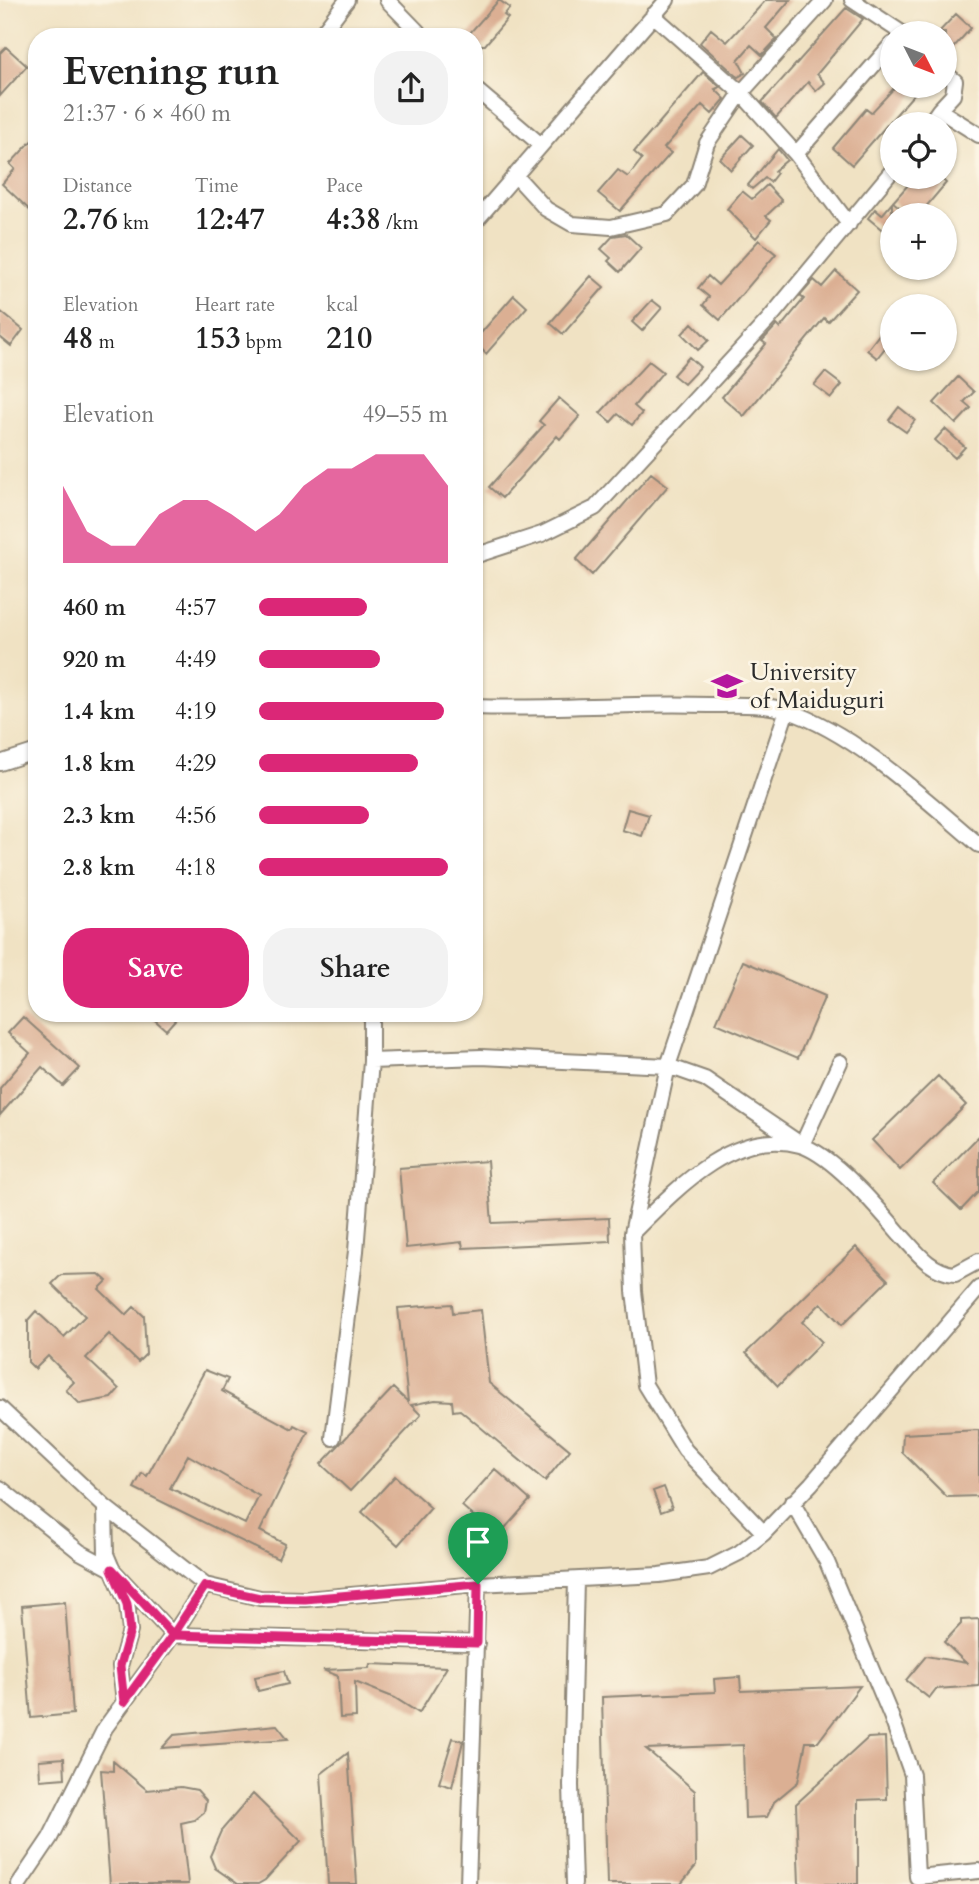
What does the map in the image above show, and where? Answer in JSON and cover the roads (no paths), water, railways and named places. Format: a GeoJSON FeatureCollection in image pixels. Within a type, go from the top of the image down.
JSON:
{"type":"FeatureCollection","features":[{"type":"Feature","properties":{"kind":"street"},"geometry":{"type":"LineString","coordinates":[[326,28],[347,0]]}},
{"type":"Feature","properties":{"kind":"street"},"geometry":{"type":"LineString","coordinates":[[387,0],[414,28]]}},
{"type":"Feature","properties":{"kind":"street"},"geometry":{"type":"LineString","coordinates":[[483,212],[667,0]]}},
{"type":"Feature","properties":{"kind":"street"},"geometry":{"type":"LineString","coordinates":[[515,175],[546,209],[572,224],[611,227],[667,214],[694,185],[707,143],[741,93],[825,0]]}},
{"type":"Feature","properties":{"kind":"street"},"geometry":{"type":"LineString","coordinates":[[852,0],[883,21]]}},
{"type":"Feature","properties":{"kind":"street"},"geometry":{"type":"LineString","coordinates":[[653,15],[741,93],[796,154],[849,224]]}},
{"type":"Feature","properties":{"kind":"street"},"geometry":{"type":"LineString","coordinates":[[796,154],[880,58]]}},
{"type":"Feature","properties":{"kind":"street"},"geometry":{"type":"LineString","coordinates":[[483,96],[541,145]]}},
{"type":"Feature","properties":{"kind":"street"},"geometry":{"type":"LineString","coordinates":[[949,98],[939,110],[979,135]]}},
{"type":"Feature","properties":{"kind":"street"},"geometry":{"type":"LineString","coordinates":[[483,553],[542,534],[595,508],[769,319],[880,186]]}},
{"type":"Feature","properties":{"kind":"street"},"geometry":{"type":"LineString","coordinates":[[483,708],[566,708],[648,703],[787,710],[834,732],[921,796],[979,845]]}},
{"type":"Feature","properties":{"kind":"street"},"geometry":{"type":"LineString","coordinates":[[764,1533],[685,1450],[645,1385],[634,1291],[632,1233],[668,1066],[787,710]]}},
{"type":"Feature","properties":{"kind":"street"},"geometry":{"type":"LineString","coordinates":[[0,763],[28,754]]}},
{"type":"Feature","properties":{"kind":"street"},"geometry":{"type":"LineString","coordinates":[[333,1438],[356,1251],[371,1061],[371,1022]]}},
{"type":"Feature","properties":{"kind":"street"},"geometry":{"type":"LineString","coordinates":[[371,1061],[481,1058],[668,1066],[705,1079],[802,1145],[865,1194],[932,1266],[955,1274],[979,1261]]}},
{"type":"Feature","properties":{"kind":"street"},"geometry":{"type":"LineString","coordinates":[[802,1145],[840,1062]]}},
{"type":"Feature","properties":{"kind":"street"},"geometry":{"type":"LineString","coordinates":[[632,1233],[675,1190],[719,1159],[749,1146],[776,1142],[802,1145]]}},
{"type":"Feature","properties":{"kind":"street"},"geometry":{"type":"LineString","coordinates":[[0,1408],[105,1507],[205,1586],[260,1598],[305,1599],[478,1584],[659,1575],[709,1568],[739,1553],[764,1533],[979,1288]]}},
{"type":"Feature","properties":{"kind":"street"},"geometry":{"type":"LineString","coordinates":[[0,1488],[80,1552],[112,1569],[173,1635],[477,1643]]}},
{"type":"Feature","properties":{"kind":"street"},"geometry":{"type":"LineString","coordinates":[[792,1502],[827,1562],[891,1716],[912,1775],[918,1881],[979,1871]]}},
{"type":"Feature","properties":{"kind":"street"},"geometry":{"type":"LineString","coordinates":[[105,1507],[104,1539],[112,1569],[127,1604],[130,1631],[120,1666],[124,1702]]}},
{"type":"Feature","properties":{"kind":"street"},"geometry":{"type":"LineString","coordinates":[[575,1884],[571,1785],[576,1580]]}},
{"type":"Feature","properties":{"kind":"street"},"geometry":{"type":"LineString","coordinates":[[468,1884],[478,1584]]}},
{"type":"Feature","properties":{"kind":"street"},"geometry":{"type":"LineString","coordinates":[[19,1884],[50,1838],[105,1728],[205,1586]]}},
{"type":"Feature","properties":{"kind":"place","name":"University of Maiduguri"},"geometry":{"type":"Point","coordinates":[727,686]}}]}
